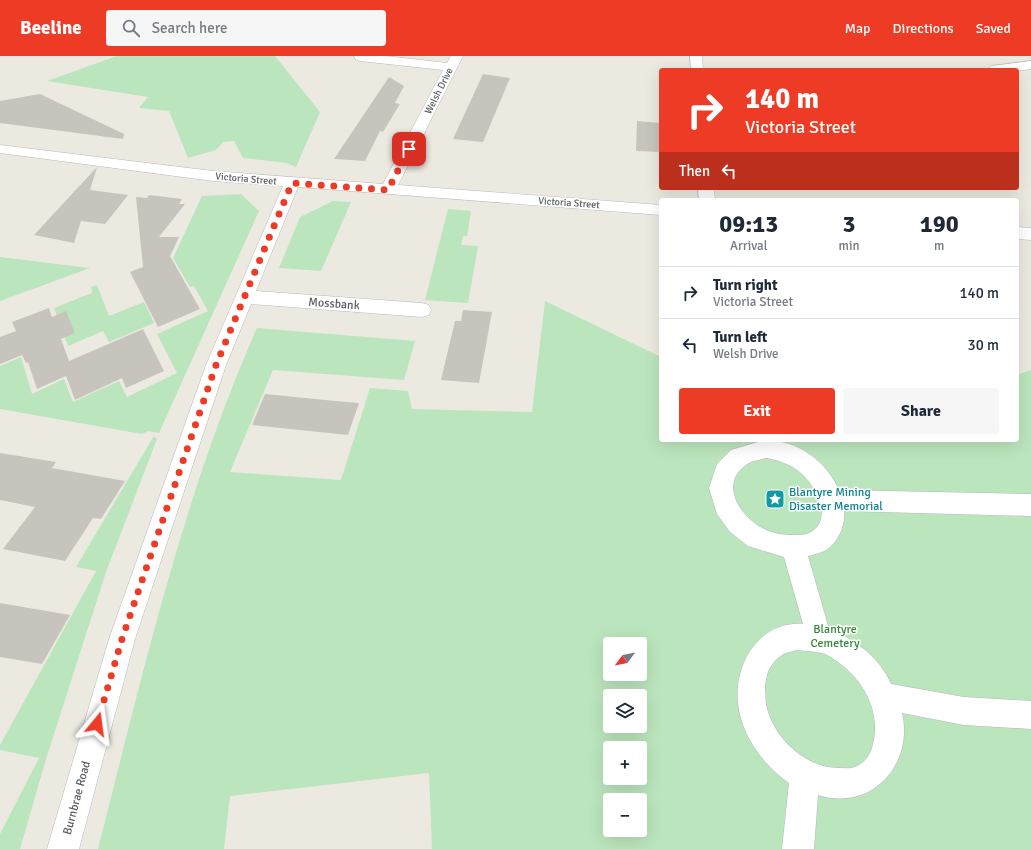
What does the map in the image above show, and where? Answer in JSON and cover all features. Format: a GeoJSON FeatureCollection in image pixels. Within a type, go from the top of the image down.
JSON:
{"type":"FeatureCollection","features":[{"type":"Feature","properties":{"kind":"street"},"geometry":{"type":"LineString","coordinates":[[696,56],[697,68]]}},
{"type":"Feature","properties":{"kind":"street"},"geometry":{"type":"LineString","coordinates":[[360,57],[454,62]]}},
{"type":"Feature","properties":{"kind":"street","name":"Welsh Drive"},"geometry":{"type":"LineString","coordinates":[[388,190],[454,62]]}},
{"type":"Feature","properties":{"kind":"street"},"geometry":{"type":"LineString","coordinates":[[1004,68],[1031,64]]}},
{"type":"Feature","properties":{"kind":"street","name":"Victoria Street"},"geometry":{"type":"LineString","coordinates":[[0,150],[213,176],[659,210]]}},
{"type":"Feature","properties":{"kind":"street","name":"Burnbrae Road"},"geometry":{"type":"LineString","coordinates":[[63,849],[122,639],[216,365],[292,183]]}},
{"type":"Feature","properties":{"kind":"street"},"geometry":{"type":"LineString","coordinates":[[1019,233],[1031,234]]}},
{"type":"Feature","properties":{"kind":"street","name":"Mossbank"},"geometry":{"type":"LineString","coordinates":[[245,297],[422,310]]}},
{"type":"Feature","properties":{"kind":"street"},"geometry":{"type":"LineString","coordinates":[[766,448],[783,452],[800,459],[815,470],[826,485],[833,500],[834,515],[830,528],[821,538],[808,545],[793,548],[768,544],[755,538],[739,527],[727,512],[721,496],[720,480],[726,467],[736,457],[750,450],[766,448]]}},
{"type":"Feature","properties":{"kind":"street"},"geometry":{"type":"LineString","coordinates":[[833,500],[1031,505]]}},
{"type":"Feature","properties":{"kind":"street"},"geometry":{"type":"LineString","coordinates":[[793,548],[816,625],[817,639]]}},
{"type":"Feature","properties":{"kind":"street"},"geometry":{"type":"LineString","coordinates":[[796,637],[817,639],[837,646],[855,659],[871,676],[883,696],[890,719],[890,741],[883,761],[869,776],[851,783],[828,784],[805,776],[783,761],[766,740],[754,716],[750,693],[753,671],[762,654],[777,642],[784,640],[796,637]]}},
{"type":"Feature","properties":{"kind":"street"},"geometry":{"type":"LineString","coordinates":[[883,696],[964,711],[1031,715]]}},
{"type":"Feature","properties":{"kind":"street"},"geometry":{"type":"LineString","coordinates":[[798,849],[805,776]]}},
{"type":"Feature","properties":{"kind":"green space"},"geometry":{"type":"Polygon","coordinates":[[[117,56],[275,56],[320,112],[296,167],[287,163],[243,158],[234,141],[223,142],[216,150],[188,158],[169,111],[139,108],[148,97],[47,81],[117,56]]]}},
{"type":"Feature","properties":{"kind":"green space"},"geometry":{"type":"Polygon","coordinates":[[[241,194],[259,211],[159,433],[148,431],[142,434],[0,409],[0,366],[21,357],[32,394],[64,379],[73,402],[119,381],[127,397],[177,373],[157,334],[208,311],[194,286],[190,287],[173,258],[202,196],[241,194]]]}},
{"type":"Feature","properties":{"kind":"green space"},"geometry":{"type":"Polygon","coordinates":[[[333,201],[351,202],[321,271],[279,268],[300,217],[333,201]]]}},
{"type":"Feature","properties":{"kind":"green space"},"geometry":{"type":"Polygon","coordinates":[[[448,209],[471,211],[467,236],[463,236],[461,245],[478,246],[468,303],[425,300],[448,209]]]}},
{"type":"Feature","properties":{"kind":"green space"},"geometry":{"type":"Polygon","coordinates":[[[0,257],[90,268],[0,301],[0,257]]]}},
{"type":"Feature","properties":{"kind":"green space"},"geometry":{"type":"Polygon","coordinates":[[[97,285],[109,316],[144,302],[154,323],[109,342],[103,331],[68,346],[54,308],[92,293],[91,287],[97,285]]]}},
{"type":"Feature","properties":{"kind":"green space","name":"Blantyre Cemetery"},"geometry":{"type":"Polygon","coordinates":[[[545,301],[659,356],[659,442],[1019,442],[1019,374],[1031,370],[1031,849],[432,849],[429,773],[230,796],[224,849],[98,849],[131,717],[186,520],[207,455],[257,328],[415,341],[404,380],[273,370],[230,472],[341,480],[370,388],[408,391],[412,409],[532,412],[545,301]]]}},
{"type":"Feature","properties":{"kind":"green space"},"geometry":{"type":"Polygon","coordinates":[[[154,436],[157,439],[106,572],[46,759],[20,849],[0,849],[0,834],[39,758],[0,750],[0,745],[96,571],[76,567],[154,436]]]}},
{"type":"Feature","properties":{"kind":"building"},"geometry":{"type":"Polygon","coordinates":[[[483,74],[510,78],[483,142],[453,139],[483,74]]]}},
{"type":"Feature","properties":{"kind":"building"},"geometry":{"type":"Polygon","coordinates":[[[389,77],[404,86],[395,103],[400,104],[383,132],[380,131],[365,161],[334,159],[389,77]]]}},
{"type":"Feature","properties":{"kind":"building"},"geometry":{"type":"Polygon","coordinates":[[[40,94],[124,134],[123,139],[0,123],[0,101],[40,94]]]}},
{"type":"Feature","properties":{"kind":"building"},"geometry":{"type":"Polygon","coordinates":[[[637,121],[659,123],[659,152],[636,151],[637,121]]]}},
{"type":"Feature","properties":{"kind":"building"},"geometry":{"type":"Polygon","coordinates":[[[97,167],[90,190],[128,195],[105,224],[81,221],[74,243],[34,235],[97,167]]]}},
{"type":"Feature","properties":{"kind":"building"},"geometry":{"type":"Polygon","coordinates":[[[149,195],[182,199],[179,204],[185,204],[159,237],[179,237],[170,256],[200,309],[158,327],[130,272],[143,267],[136,197],[147,198],[149,195]]]}},
{"type":"Feature","properties":{"kind":"building"},"geometry":{"type":"Polygon","coordinates":[[[49,308],[52,317],[66,311],[75,333],[61,339],[69,361],[143,329],[164,371],[126,388],[122,378],[75,400],[66,376],[37,389],[28,362],[26,363],[22,355],[0,364],[0,337],[16,331],[12,322],[49,308]]]}},
{"type":"Feature","properties":{"kind":"building"},"geometry":{"type":"Polygon","coordinates":[[[463,310],[492,312],[479,383],[441,380],[455,321],[461,321],[463,310]]]}},
{"type":"Feature","properties":{"kind":"building"},"geometry":{"type":"Polygon","coordinates":[[[265,394],[359,403],[348,435],[252,425],[265,394]]]}},
{"type":"Feature","properties":{"kind":"building"},"geometry":{"type":"Polygon","coordinates":[[[0,453],[56,462],[52,468],[125,481],[101,519],[93,518],[65,561],[3,549],[35,507],[0,500],[0,453]]]}},
{"type":"Feature","properties":{"kind":"building"},"geometry":{"type":"Polygon","coordinates":[[[0,603],[70,615],[42,664],[0,657],[0,603]]]}},
{"type":"Feature","properties":{"kind":"place","name":"Blantyre Mining Disaster Memorial"},"geometry":{"type":"Point","coordinates":[775,499]}},
{"type":"Feature","properties":{"kind":"route"},"geometry":{"type":"LineString","coordinates":[[97,724],[122,639],[216,365],[292,183],[388,190],[409,149]]}}]}
